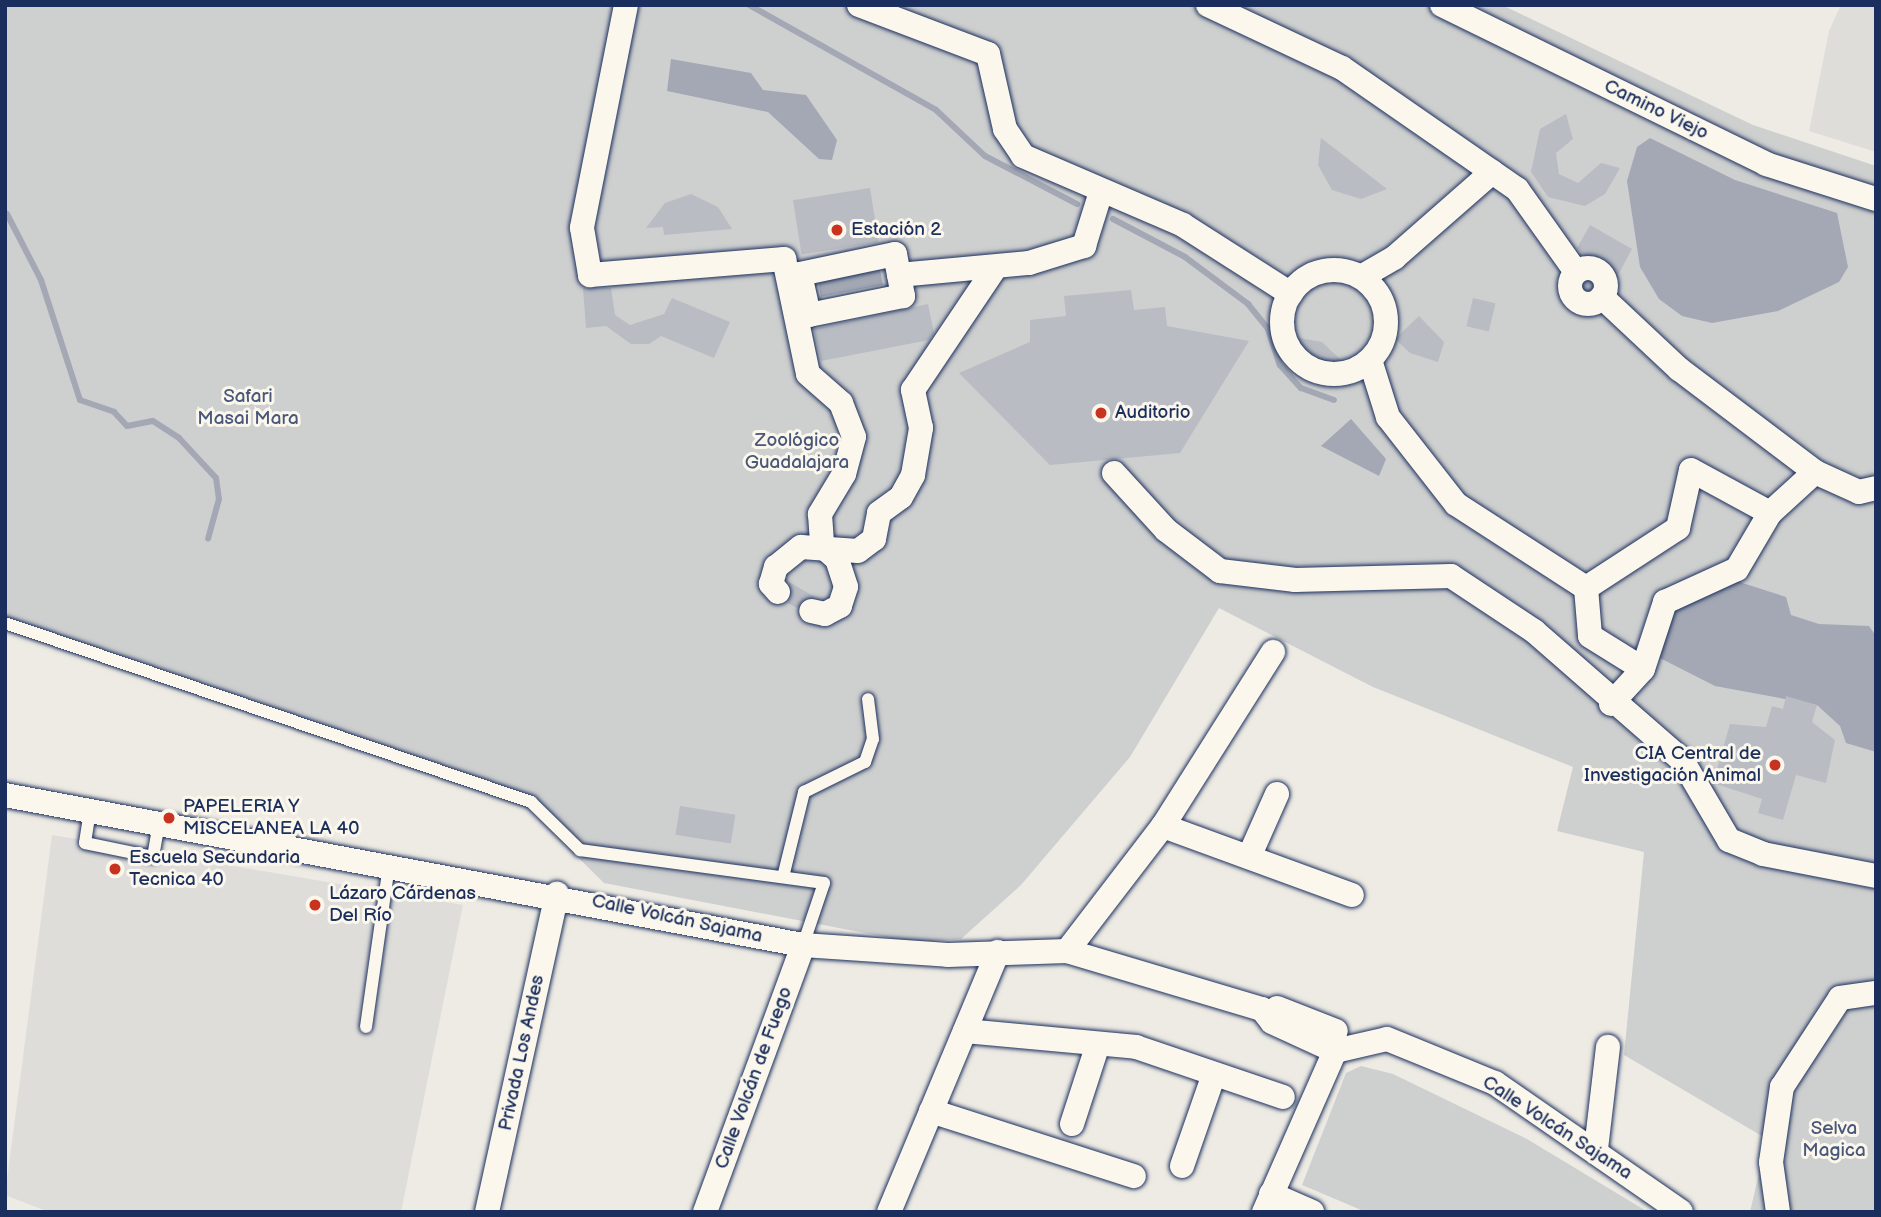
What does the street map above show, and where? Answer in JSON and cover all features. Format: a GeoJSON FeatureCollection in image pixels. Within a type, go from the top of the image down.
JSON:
{"type":"FeatureCollection","features":[{"type":"Feature","properties":{"kind":"street"},"geometry":{"type":"LineString","coordinates":[[626,5],[582,228],[590,275],[784,259],[798,296],[808,315],[903,296],[895,254],[800,274],[798,296],[808,374],[841,403],[854,437],[844,474],[820,514],[822,546],[836,559],[846,587],[840,606],[825,614],[811,611]]}},
{"type":"Feature","properties":{"kind":"street"},"geometry":{"type":"LineString","coordinates":[[859,5],[988,54],[1005,129],[1023,156],[1100,195],[1183,225],[1290,294]]}},
{"type":"Feature","properties":{"kind":"street"},"geometry":{"type":"LineString","coordinates":[[1208,5],[1342,68],[1517,189],[1576,272],[1570,282],[1576,299],[1586,304],[1602,297],[1679,369],[1815,472],[1858,492],[1876,488]]}},
{"type":"Feature","properties":{"kind":"street","name":"Camino Viejo"},"geometry":{"type":"LineString","coordinates":[[1442,5],[1766,164],[1876,199]]}},
{"type":"Feature","properties":{"kind":"street"},"geometry":{"type":"LineString","coordinates":[[1361,277],[1395,257],[1492,172]]}},
{"type":"Feature","properties":{"kind":"street"},"geometry":{"type":"LineString","coordinates":[[899,275],[995,268],[1084,246],[1100,195]]}},
{"type":"Feature","properties":{"kind":"street"},"geometry":{"type":"LineString","coordinates":[[1386,316],[1378,294],[1361,277],[1346,271],[1315,274],[1290,294],[1283,326],[1295,356],[1308,367],[1340,374],[1370,360],[1380,348],[1386,316],[1395,257]]}},
{"type":"Feature","properties":{"kind":"street"},"geometry":{"type":"LineString","coordinates":[[778,592],[771,584],[776,567],[801,547],[822,546],[858,551],[874,539],[886,503],[901,497],[920,446],[913,390],[995,268]]}},
{"type":"Feature","properties":{"kind":"street"},"geometry":{"type":"LineString","coordinates":[[1370,360],[1388,417],[1456,504],[1586,588]]}},
{"type":"Feature","properties":{"kind":"street"},"geometry":{"type":"LineString","coordinates":[[1586,588],[1678,528],[1691,470],[1770,513]]}},
{"type":"Feature","properties":{"kind":"street"},"geometry":{"type":"LineString","coordinates":[[1611,704],[1643,669],[1665,602],[1737,569],[1770,513],[1815,472]]}},
{"type":"Feature","properties":{"kind":"street"},"geometry":{"type":"LineString","coordinates":[[1115,473],[1166,530],[1220,571],[1295,580],[1451,576],[1534,631],[1611,704],[1682,760],[1729,840],[1763,854],[1876,876]]}},
{"type":"Feature","properties":{"kind":"street"},"geometry":{"type":"LineString","coordinates":[[1586,588],[1590,636],[1643,669]]}},
{"type":"Feature","properties":{"kind":"street"},"geometry":{"type":"LineString","coordinates":[[1067,951],[1163,826],[1273,652]]}},
{"type":"Feature","properties":{"kind":"street"},"geometry":{"type":"LineString","coordinates":[[1248,857],[1277,794]]}},
{"type":"Feature","properties":{"kind":"street","name":"Calle Volcán Sajama"},"geometry":{"type":"LineString","coordinates":[[5,795],[557,894],[803,945],[998,952],[1067,951],[1262,1009],[1278,1007],[1340,1043],[1387,1039],[1409,1045],[1495,1083],[1596,1149],[1681,1212]]}},
{"type":"Feature","properties":{"kind":"street"},"geometry":{"type":"LineString","coordinates":[[1163,826],[1352,895]]}},
{"type":"Feature","properties":{"kind":"street","name":"Privada Los Andes"},"geometry":{"type":"LineString","coordinates":[[486,1212],[557,894]]}},
{"type":"Feature","properties":{"kind":"street","name":"Calle Volcán de Fuego"},"geometry":{"type":"LineString","coordinates":[[705,1212],[803,945]]}},
{"type":"Feature","properties":{"kind":"street"},"geometry":{"type":"LineString","coordinates":[[889,1212],[998,952]]}},
{"type":"Feature","properties":{"kind":"street"},"geometry":{"type":"LineString","coordinates":[[1778,1212],[1771,1162],[1782,1087],[1840,998],[1876,993]]}},
{"type":"Feature","properties":{"kind":"street"},"geometry":{"type":"LineString","coordinates":[[965,1031],[1097,1046],[1136,1047],[1283,1097]]}},
{"type":"Feature","properties":{"kind":"street"},"geometry":{"type":"LineString","coordinates":[[1312,1212],[1268,1203],[1340,1043]]}},
{"type":"Feature","properties":{"kind":"street"},"geometry":{"type":"LineString","coordinates":[[1072,1124],[1097,1046]]}},
{"type":"Feature","properties":{"kind":"street"},"geometry":{"type":"LineString","coordinates":[[1596,1149],[1608,1047]]}},
{"type":"Feature","properties":{"kind":"street"},"geometry":{"type":"LineString","coordinates":[[1182,1166],[1214,1074]]}},
{"type":"Feature","properties":{"kind":"street"},"geometry":{"type":"LineString","coordinates":[[931,1111],[1134,1177]]}},
{"type":"Feature","properties":{"kind":"lane"},"geometry":{"type":"LineString","coordinates":[[5,624],[531,803],[580,849],[824,883],[803,945]]}},
{"type":"Feature","properties":{"kind":"lane"},"geometry":{"type":"LineString","coordinates":[[783,877],[804,792],[865,762],[873,739],[868,699]]}},
{"type":"Feature","properties":{"kind":"lane"},"geometry":{"type":"LineString","coordinates":[[90,811],[85,843],[153,857],[159,822]]}},
{"type":"Feature","properties":{"kind":"lane"},"geometry":{"type":"LineString","coordinates":[[366,1027],[390,864]]}},
{"type":"Feature","properties":{"kind":"shaded area"},"geometry":{"type":"Polygon","coordinates":[[[1841,5],[1876,5],[1876,152],[1809,131],[1829,31],[1841,5]]]}},
{"type":"Feature","properties":{"kind":"shaded area"},"geometry":{"type":"Polygon","coordinates":[[[671,59],[751,73],[763,90],[806,95],[837,140],[832,160],[819,159],[768,112],[667,91],[671,59]]]}},
{"type":"Feature","properties":{"kind":"shaded area"},"geometry":{"type":"Polygon","coordinates":[[[1650,138],[1735,180],[1837,213],[1848,267],[1839,282],[1778,311],[1712,323],[1682,316],[1659,299],[1640,267],[1627,181],[1637,147],[1650,138]]]}},
{"type":"Feature","properties":{"kind":"shaded area"},"geometry":{"type":"Polygon","coordinates":[[[880,270],[883,285],[821,297],[818,282],[880,270]]]}},
{"type":"Feature","properties":{"kind":"shaded area"},"geometry":{"type":"Polygon","coordinates":[[[1351,419],[1386,459],[1379,476],[1321,446],[1351,419]]]}},
{"type":"Feature","properties":{"kind":"shaded area"},"geometry":{"type":"Polygon","coordinates":[[[1727,578],[1786,597],[1791,615],[1819,624],[1869,626],[1876,636],[1876,752],[1846,743],[1840,726],[1817,705],[1715,686],[1654,655],[1668,609],[1727,578]]]}},
{"type":"Feature","properties":{"kind":"shaded area"},"geometry":{"type":"Polygon","coordinates":[[[52,835],[463,905],[401,1212],[49,1212],[5,1195],[52,835]]]}},
{"type":"Feature","properties":{"kind":"green space","name":"Zoológico Guadalajara"},"geometry":{"type":"Polygon","coordinates":[[[5,5],[1502,5],[1753,125],[1876,166],[1876,1212],[1750,1212],[1767,1139],[1624,1055],[1644,852],[1557,831],[1573,767],[1373,687],[1219,608],[1130,757],[1021,885],[961,939],[912,942],[604,883],[528,808],[5,630],[5,5]]]}},
{"type":"Feature","properties":{"kind":"green space"},"geometry":{"type":"Polygon","coordinates":[[[1361,1066],[1393,1074],[1527,1139],[1648,1212],[1366,1212],[1302,1185],[1346,1073],[1361,1066]]]}},
{"type":"Feature","properties":{"kind":"building"},"geometry":{"type":"Polygon","coordinates":[[[1566,114],[1573,139],[1556,153],[1559,174],[1578,183],[1601,163],[1620,168],[1605,194],[1585,206],[1548,197],[1531,172],[1540,129],[1566,114]]]}},
{"type":"Feature","properties":{"kind":"building"},"geometry":{"type":"Polygon","coordinates":[[[1321,138],[1387,189],[1361,199],[1332,190],[1318,165],[1321,138]]]}},
{"type":"Feature","properties":{"kind":"building","name":"Estación 2"},"geometry":{"type":"Polygon","coordinates":[[[870,188],[879,242],[802,255],[793,200],[870,188]]]}},
{"type":"Feature","properties":{"kind":"building"},"geometry":{"type":"Polygon","coordinates":[[[691,194],[718,207],[732,229],[664,235],[663,227],[646,228],[665,203],[691,194]]]}},
{"type":"Feature","properties":{"kind":"building"},"geometry":{"type":"Polygon","coordinates":[[[1590,225],[1632,249],[1617,277],[1605,270],[1586,298],[1576,287],[1589,279],[1593,263],[1577,248],[1590,225]]]}},
{"type":"Feature","properties":{"kind":"building"},"geometry":{"type":"Polygon","coordinates":[[[583,288],[611,288],[615,315],[630,325],[664,314],[672,298],[730,322],[714,358],[661,336],[649,344],[631,344],[606,326],[586,328],[583,288]]]}},
{"type":"Feature","properties":{"kind":"building","name":"Auditorio"},"geometry":{"type":"Polygon","coordinates":[[[1131,290],[1134,310],[1165,307],[1167,326],[1249,341],[1180,453],[1050,465],[959,373],[1030,342],[1030,320],[1066,316],[1064,296],[1131,290]]]}},
{"type":"Feature","properties":{"kind":"building"},"geometry":{"type":"Polygon","coordinates":[[[1473,298],[1495,303],[1489,331],[1466,326],[1473,298]]]}},
{"type":"Feature","properties":{"kind":"building"},"geometry":{"type":"Polygon","coordinates":[[[928,304],[934,333],[929,340],[821,361],[814,329],[928,304]]]}},
{"type":"Feature","properties":{"kind":"building"},"geometry":{"type":"Polygon","coordinates":[[[1419,316],[1444,342],[1438,362],[1410,353],[1395,339],[1419,316]]]}},
{"type":"Feature","properties":{"kind":"building"},"geometry":{"type":"Polygon","coordinates":[[[1287,336],[1322,342],[1346,365],[1313,358],[1287,336]]]}},
{"type":"Feature","properties":{"kind":"building"},"geometry":{"type":"Polygon","coordinates":[[[789,582],[815,597],[797,608],[788,603],[789,582]]]}},
{"type":"Feature","properties":{"kind":"building","name":"CIA Central de Investigación Animal"},"geometry":{"type":"Polygon","coordinates":[[[1786,696],[1817,705],[1812,722],[1835,740],[1826,783],[1796,775],[1783,820],[1758,813],[1762,799],[1713,783],[1730,724],[1766,727],[1772,706],[1783,709],[1786,696]]]}},
{"type":"Feature","properties":{"kind":"building"},"geometry":{"type":"Polygon","coordinates":[[[680,806],[735,815],[731,843],[675,835],[680,806]]]}},
{"type":"Feature","properties":{"kind":"waterway"},"geometry":{"type":"LineString","coordinates":[[749,5],[936,110],[985,156],[1077,204]]}},
{"type":"Feature","properties":{"kind":"waterway"},"geometry":{"type":"LineString","coordinates":[[7,214],[41,280],[80,400],[114,412],[127,426],[153,421],[179,438],[216,478],[219,499],[208,539]]}},
{"type":"Feature","properties":{"kind":"waterway"},"geometry":{"type":"LineString","coordinates":[[1113,219],[1185,257],[1248,304],[1268,329],[1280,365],[1301,388],[1334,400]]}},
{"type":"Feature","properties":{"kind":"place","name":"Estación 2"},"geometry":{"type":"Point","coordinates":[837,230]}},
{"type":"Feature","properties":{"kind":"place","name":"Auditorio"},"geometry":{"type":"Point","coordinates":[1101,413]}},
{"type":"Feature","properties":{"kind":"place","name":"CIA Central de Investigación Animal"},"geometry":{"type":"Point","coordinates":[1775,765]}},
{"type":"Feature","properties":{"kind":"place","name":"PAPELERIA Y MISCELANEA LA 40"},"geometry":{"type":"Point","coordinates":[169,818]}},
{"type":"Feature","properties":{"kind":"place","name":"Escuela Secundaria Tecnica 40"},"geometry":{"type":"Point","coordinates":[115,869]}},
{"type":"Feature","properties":{"kind":"place","name":"Lázaro Cárdenas Del Río"},"geometry":{"type":"Point","coordinates":[315,905]}},
{"type":"Feature","properties":{"kind":"park label","name":"Safari Masai Mara"},"geometry":{"type":"Point","coordinates":[248,408]}},
{"type":"Feature","properties":{"kind":"park label","name":"Selva Magica"},"geometry":{"type":"Point","coordinates":[1834,1140]}}]}
